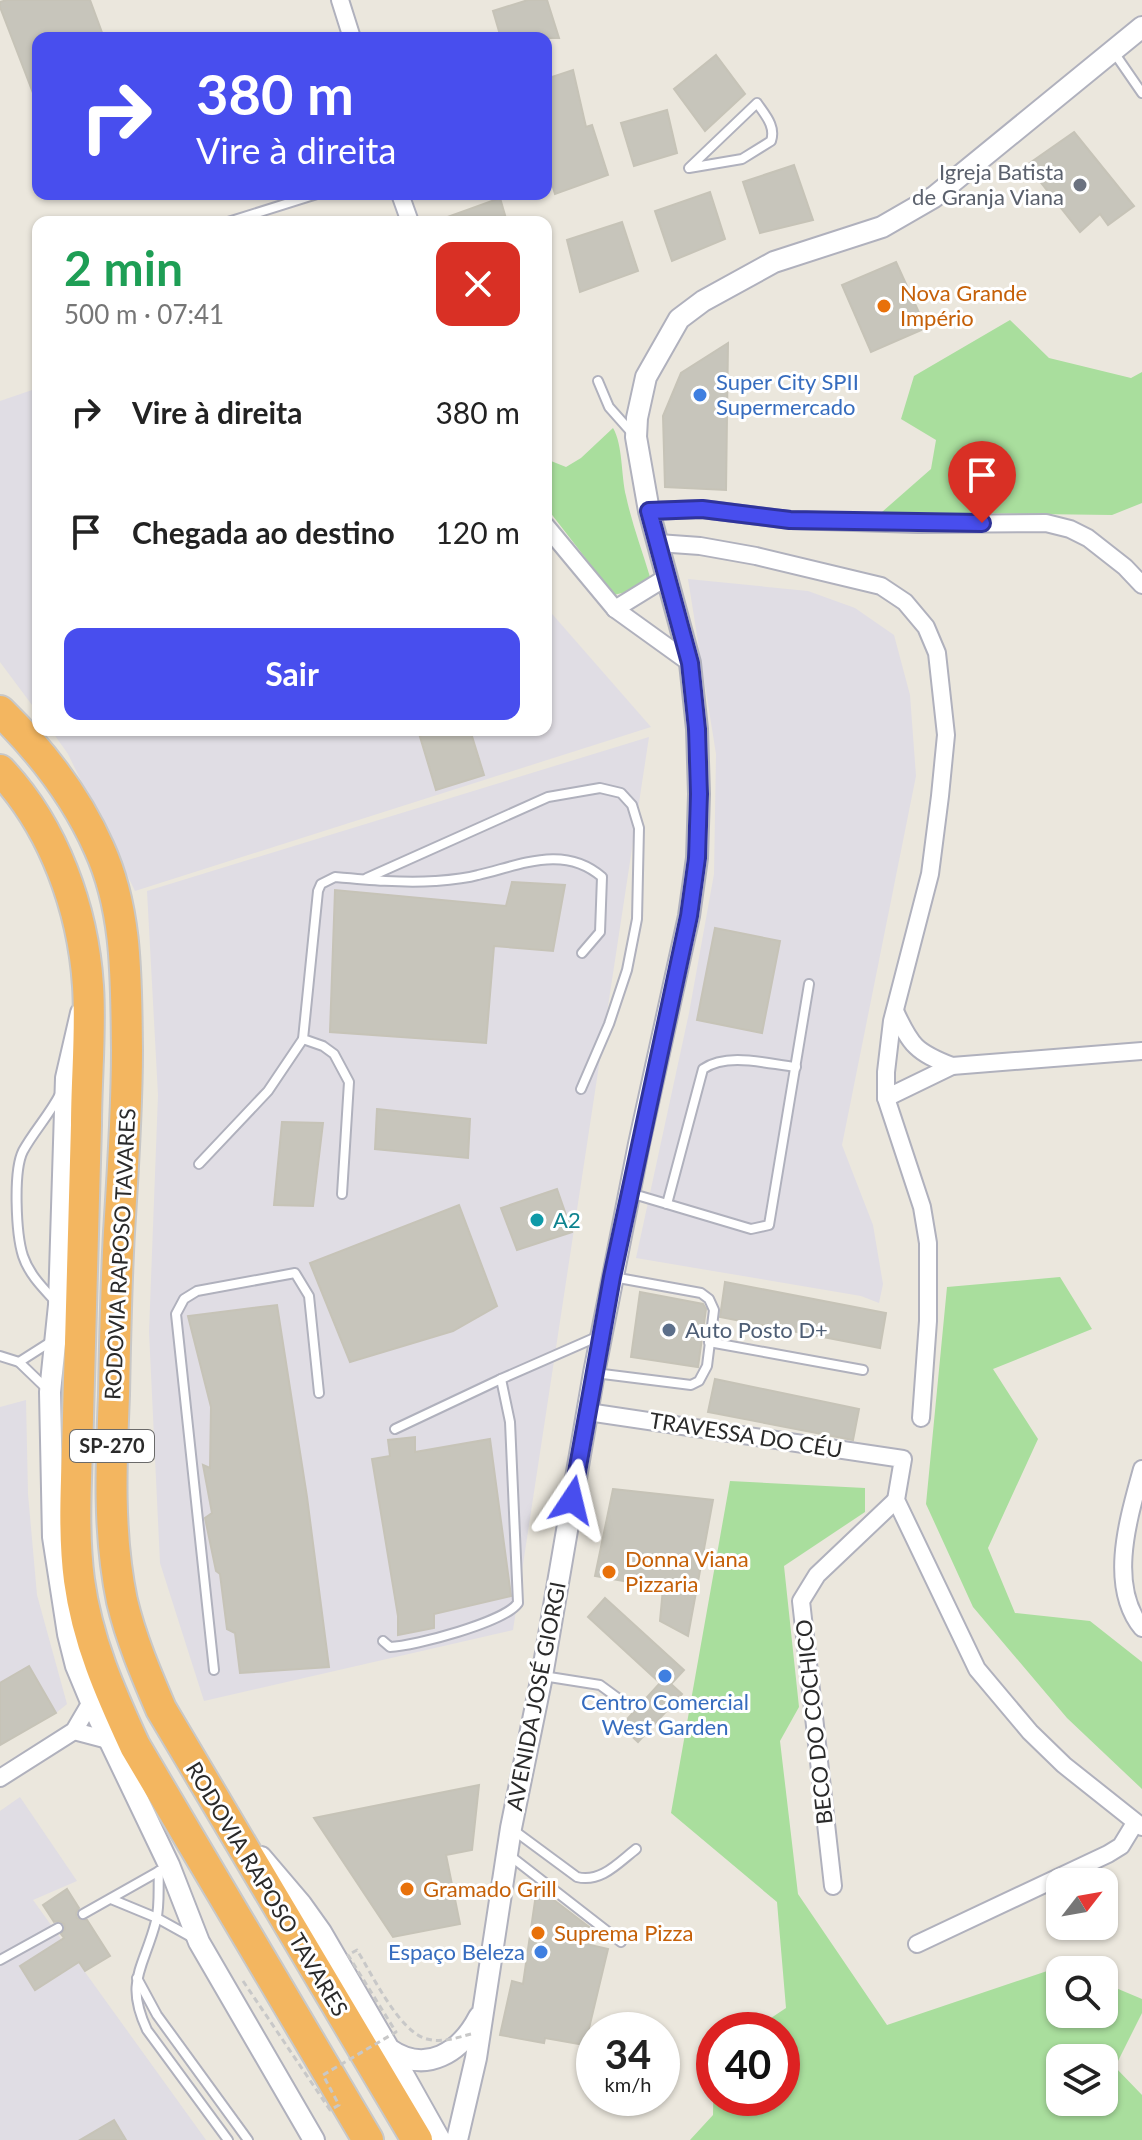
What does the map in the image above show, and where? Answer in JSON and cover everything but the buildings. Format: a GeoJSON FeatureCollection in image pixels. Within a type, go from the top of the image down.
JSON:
{"type":"FeatureCollection","features":[{"type":"Feature","properties":{"kind":"highway","name":"RODOVIA RAPOSO TAVARES"},"geometry":{"type":"LineString","coordinates":[[0,711],[27,737],[75,802],[100,849],[117,902],[125,955],[128,1118],[119,1233],[111,1481],[114,1540],[122,1600],[135,1647],[161,1709],[417,2140]]}},
{"type":"Feature","properties":{"kind":"highway","name":"RODOVIA RAPOSO TAVARES"},"geometry":{"type":"LineString","coordinates":[[0,770],[35,817],[62,868],[79,926],[88,986],[84,1291],[76,1538],[79,1581],[91,1638],[109,1694],[135,1746],[368,2140]]}},
{"type":"Feature","properties":{"kind":"street"},"geometry":{"type":"LineString","coordinates":[[340,0],[350,32]]}},
{"type":"Feature","properties":{"kind":"street","name":"AVENIDA JOSÉ GIORGI"},"geometry":{"type":"LineString","coordinates":[[457,2140],[476,2058],[511,1828],[542,1676],[594,1373],[689,916],[697,858],[697,729],[690,663],[649,511],[636,437],[646,377],[679,319],[703,301],[774,262],[843,241],[908,214],[934,197],[1142,27]]}},
{"type":"Feature","properties":{"kind":"street"},"geometry":{"type":"LineString","coordinates":[[649,511],[702,509],[790,520],[1046,523],[1070,529],[1088,538],[1142,585]]}},
{"type":"Feature","properties":{"kind":"street"},"geometry":{"type":"LineString","coordinates":[[552,533],[615,609],[690,663]]}},
{"type":"Feature","properties":{"kind":"street"},"geometry":{"type":"LineString","coordinates":[[658,543],[700,546],[756,556],[881,586],[905,602],[926,627],[937,653],[946,735],[930,874],[888,1042],[886,1098],[922,1207],[928,1243],[928,1321],[921,1418]]}},
{"type":"Feature","properties":{"kind":"street"},"geometry":{"type":"LineString","coordinates":[[615,609],[667,577]]}},
{"type":"Feature","properties":{"kind":"street"},"geometry":{"type":"LineString","coordinates":[[88,986],[66,1078],[59,1305],[50,1392],[56,1572],[76,1666],[164,1868],[199,1942],[314,2140]]}},
{"type":"Feature","properties":{"kind":"street"},"geometry":{"type":"LineString","coordinates":[[895,1011],[904,1031],[923,1055],[952,1066]]}},
{"type":"Feature","properties":{"kind":"street"},"geometry":{"type":"LineString","coordinates":[[886,1098],[952,1066],[1142,1051]]}},
{"type":"Feature","properties":{"kind":"street","name":"TRAVESSA DO CÉU"},"geometry":{"type":"LineString","coordinates":[[588,1412],[903,1459],[896,1500]]}},
{"type":"Feature","properties":{"kind":"street"},"geometry":{"type":"LineString","coordinates":[[1142,1469],[1126,1528],[1124,1570],[1128,1601],[1142,1628]]}},
{"type":"Feature","properties":{"kind":"street"},"geometry":{"type":"LineString","coordinates":[[896,1500],[977,1669],[1030,1732],[1064,1765],[1138,1825],[1121,1846],[1108,1854],[917,1944]]}},
{"type":"Feature","properties":{"kind":"street","name":"BECO DO COCHICO"},"geometry":{"type":"LineString","coordinates":[[833,1886],[801,1601],[817,1575],[896,1500]]}},
{"type":"Feature","properties":{"kind":"street"},"geometry":{"type":"LineString","coordinates":[[0,1778],[74,1731],[91,1702]]}},
{"type":"Feature","properties":{"kind":"street"},"geometry":{"type":"LineString","coordinates":[[74,1731],[108,1740]]}},
{"type":"Feature","properties":{"kind":"street"},"geometry":{"type":"LineString","coordinates":[[218,1806],[301,1904],[440,2140]]}},
{"type":"Feature","properties":{"kind":"street","name":"AVENIDA JOSÉ GIORGI"},"geometry":{"type":"LineString","coordinates":[[389,2049],[400,2056],[429,2061],[453,2051],[471,2034],[481,2014]]}},
{"type":"Feature","properties":{"kind":"lane"},"geometry":{"type":"LineString","coordinates":[[1112,51],[1142,93]]}},
{"type":"Feature","properties":{"kind":"lane"},"geometry":{"type":"LineString","coordinates":[[757,103],[774,132],[771,141],[742,159],[689,168],[700,157],[757,103]]}},
{"type":"Feature","properties":{"kind":"lane"},"geometry":{"type":"LineString","coordinates":[[247,216],[298,200]]}},
{"type":"Feature","properties":{"kind":"lane"},"geometry":{"type":"LineString","coordinates":[[598,381],[609,407],[636,437]]}},
{"type":"Feature","properties":{"kind":"lane"},"geometry":{"type":"LineString","coordinates":[[363,879],[548,797],[600,788],[621,793],[632,805],[639,828],[637,919],[627,970],[609,1024],[581,1089]]}},
{"type":"Feature","properties":{"kind":"lane"},"geometry":{"type":"LineString","coordinates":[[199,1164],[268,1091],[303,1039],[321,884],[335,877],[432,881],[473,877],[532,861],[573,860],[589,866],[602,877],[600,932],[582,953]]}},
{"type":"Feature","properties":{"kind":"lane"},"geometry":{"type":"LineString","coordinates":[[629,1193],[751,1229],[769,1225],[809,984]]}},
{"type":"Feature","properties":{"kind":"lane"},"geometry":{"type":"LineString","coordinates":[[303,1039],[323,1046],[334,1054],[349,1082],[342,1194]]}},
{"type":"Feature","properties":{"kind":"lane"},"geometry":{"type":"LineString","coordinates":[[667,1204],[703,1069],[713,1062],[726,1060],[796,1067]]}},
{"type":"Feature","properties":{"kind":"lane"},"geometry":{"type":"LineString","coordinates":[[59,1305],[32,1275],[23,1257],[17,1167],[22,1153],[55,1104],[66,1078]]}},
{"type":"Feature","properties":{"kind":"lane"},"geometry":{"type":"LineString","coordinates":[[214,1670],[176,1314],[184,1299],[197,1291],[295,1273],[309,1296],[319,1393]]}},
{"type":"Feature","properties":{"kind":"lane"},"geometry":{"type":"LineString","coordinates":[[594,1373],[691,1385],[699,1381],[703,1374],[709,1342],[714,1310],[709,1299],[701,1293],[612,1277]]}},
{"type":"Feature","properties":{"kind":"lane"},"geometry":{"type":"LineString","coordinates":[[395,1429],[602,1335]]}},
{"type":"Feature","properties":{"kind":"lane"},"geometry":{"type":"LineString","coordinates":[[19,1362],[56,1338]]}},
{"type":"Feature","properties":{"kind":"lane"},"geometry":{"type":"LineString","coordinates":[[709,1342],[863,1370]]}},
{"type":"Feature","properties":{"kind":"lane"},"geometry":{"type":"LineString","coordinates":[[0,1356],[19,1362],[50,1392]]}},
{"type":"Feature","properties":{"kind":"lane"},"geometry":{"type":"LineString","coordinates":[[383,1641],[390,1647],[414,1645],[506,1615],[518,1603],[510,1422],[501,1379]]}},
{"type":"Feature","properties":{"kind":"lane"},"geometry":{"type":"LineString","coordinates":[[542,1676],[600,1685],[630,1707]]}},
{"type":"Feature","properties":{"kind":"lane"},"geometry":{"type":"LineString","coordinates":[[511,1828],[577,1877],[586,1880],[603,1875],[636,1849]]}},
{"type":"Feature","properties":{"kind":"lane"},"geometry":{"type":"LineString","coordinates":[[508,1854],[621,1942]]}},
{"type":"Feature","properties":{"kind":"lane"},"geometry":{"type":"LineString","coordinates":[[83,1914],[164,1868]]}},
{"type":"Feature","properties":{"kind":"lane"},"geometry":{"type":"LineString","coordinates":[[164,1868],[157,1918],[137,1977],[135,1991],[138,2011],[147,2030],[228,2140]]}},
{"type":"Feature","properties":{"kind":"lane"},"geometry":{"type":"LineString","coordinates":[[111,1899],[157,1918],[199,1942]]}},
{"type":"Feature","properties":{"kind":"lane"},"geometry":{"type":"LineString","coordinates":[[0,1960],[58,1928]]}},
{"type":"Feature","properties":{"kind":"lane"},"geometry":{"type":"LineString","coordinates":[[137,1977],[157,2015],[248,2140]]}},
{"type":"Feature","properties":{"kind":"path"},"geometry":{"type":"LineString","coordinates":[[243,1981],[330,2110],[339,2105],[323,2075],[396,2032],[348,1955],[357,1950],[408,2027],[423,2038],[438,2041],[471,2034]]}},
{"type":"Feature","properties":{"kind":"shaded area"},"geometry":{"type":"Polygon","coordinates":[[[32,390],[32,705],[0,662],[0,401],[32,390]]]}},
{"type":"Feature","properties":{"kind":"shaded area"},"geometry":{"type":"Polygon","coordinates":[[[688,579],[808,591],[855,608],[894,635],[910,695],[916,776],[842,1145],[873,1225],[883,1284],[879,1303],[861,1296],[636,1258],[689,1013],[714,874],[716,754],[688,579]]]}},
{"type":"Feature","properties":{"kind":"shaded area"},"geometry":{"type":"Polygon","coordinates":[[[552,614],[651,727],[135,891],[68,754],[55,736],[552,736],[552,614]]]}},
{"type":"Feature","properties":{"kind":"shaded area"},"geometry":{"type":"Polygon","coordinates":[[[649,737],[513,1630],[204,1701],[160,1563],[149,1332],[158,1095],[147,891],[649,737]]]}},
{"type":"Feature","properties":{"kind":"shaded area"},"geometry":{"type":"Polygon","coordinates":[[[26,1400],[28,1494],[37,1595],[67,1704],[0,1745],[0,1407],[26,1400]]]}},
{"type":"Feature","properties":{"kind":"shaded area"},"geometry":{"type":"Polygon","coordinates":[[[20,1797],[77,1881],[33,1900],[206,2140],[0,2140],[0,1811],[20,1797]]]}},
{"type":"Feature","properties":{"kind":"green space"},"geometry":{"type":"Polygon","coordinates":[[[1010,320],[1049,358],[1131,378],[1142,372],[1142,503],[1112,515],[882,512],[931,469],[936,440],[901,419],[914,376],[1010,320]]]}},
{"type":"Feature","properties":{"kind":"green space"},"geometry":{"type":"Polygon","coordinates":[[[613,428],[619,443],[628,506],[650,577],[646,587],[614,595],[552,515],[552,461],[566,467],[581,458],[613,428]]]}},
{"type":"Feature","properties":{"kind":"green space"},"geometry":{"type":"Polygon","coordinates":[[[1060,1277],[1092,1329],[993,1369],[1038,1439],[988,1548],[1015,1613],[1090,1621],[1142,1662],[1142,1789],[1067,1718],[973,1607],[926,1504],[947,1287],[1060,1277]]]}},
{"type":"Feature","properties":{"kind":"green space"},"geometry":{"type":"Polygon","coordinates":[[[730,1481],[865,1488],[865,1512],[784,1566],[799,1707],[780,1741],[798,1894],[887,2025],[1046,1971],[1046,2028],[1118,2028],[1118,1989],[1142,1999],[1142,2013],[1118,2061],[1118,2044],[1046,2044],[1046,2116],[1118,2116],[1118,2070],[1142,2095],[1142,2140],[690,2140],[712,2116],[800,2116],[800,2012],[780,2012],[786,2008],[777,1902],[671,1813],[730,1481]]]}},
{"type":"Feature","properties":{"kind":"place","name":"Igreja Batista de Granja Viana"},"geometry":{"type":"Point","coordinates":[1080,185]}},
{"type":"Feature","properties":{"kind":"place","name":"Nova Grande Império"},"geometry":{"type":"Point","coordinates":[884,306]}},
{"type":"Feature","properties":{"kind":"place","name":"Super City SPII Supermercado"},"geometry":{"type":"Point","coordinates":[700,395]}},
{"type":"Feature","properties":{"kind":"place","name":"A2"},"geometry":{"type":"Point","coordinates":[537,1220]}},
{"type":"Feature","properties":{"kind":"place","name":"Auto Posto D+"},"geometry":{"type":"Point","coordinates":[669,1330]}},
{"type":"Feature","properties":{"kind":"place","name":"Donna Viana Pizzaria"},"geometry":{"type":"Point","coordinates":[609,1572]}},
{"type":"Feature","properties":{"kind":"place","name":"Centro Comercial West Garden"},"geometry":{"type":"Point","coordinates":[665,1676]}},
{"type":"Feature","properties":{"kind":"place","name":"Gramado Grill"},"geometry":{"type":"Point","coordinates":[407,1889]}},
{"type":"Feature","properties":{"kind":"place","name":"Suprema Pizza"},"geometry":{"type":"Point","coordinates":[538,1933]}},
{"type":"Feature","properties":{"kind":"place","name":"Espaço Beleza"},"geometry":{"type":"Point","coordinates":[541,1952]}},
{"type":"Feature","properties":{"kind":"route"},"geometry":{"type":"LineString","coordinates":[[572,1500],[612,1277],[689,916],[697,858],[697,729],[690,663],[649,511],[702,509],[790,520],[982,523]]}}]}
